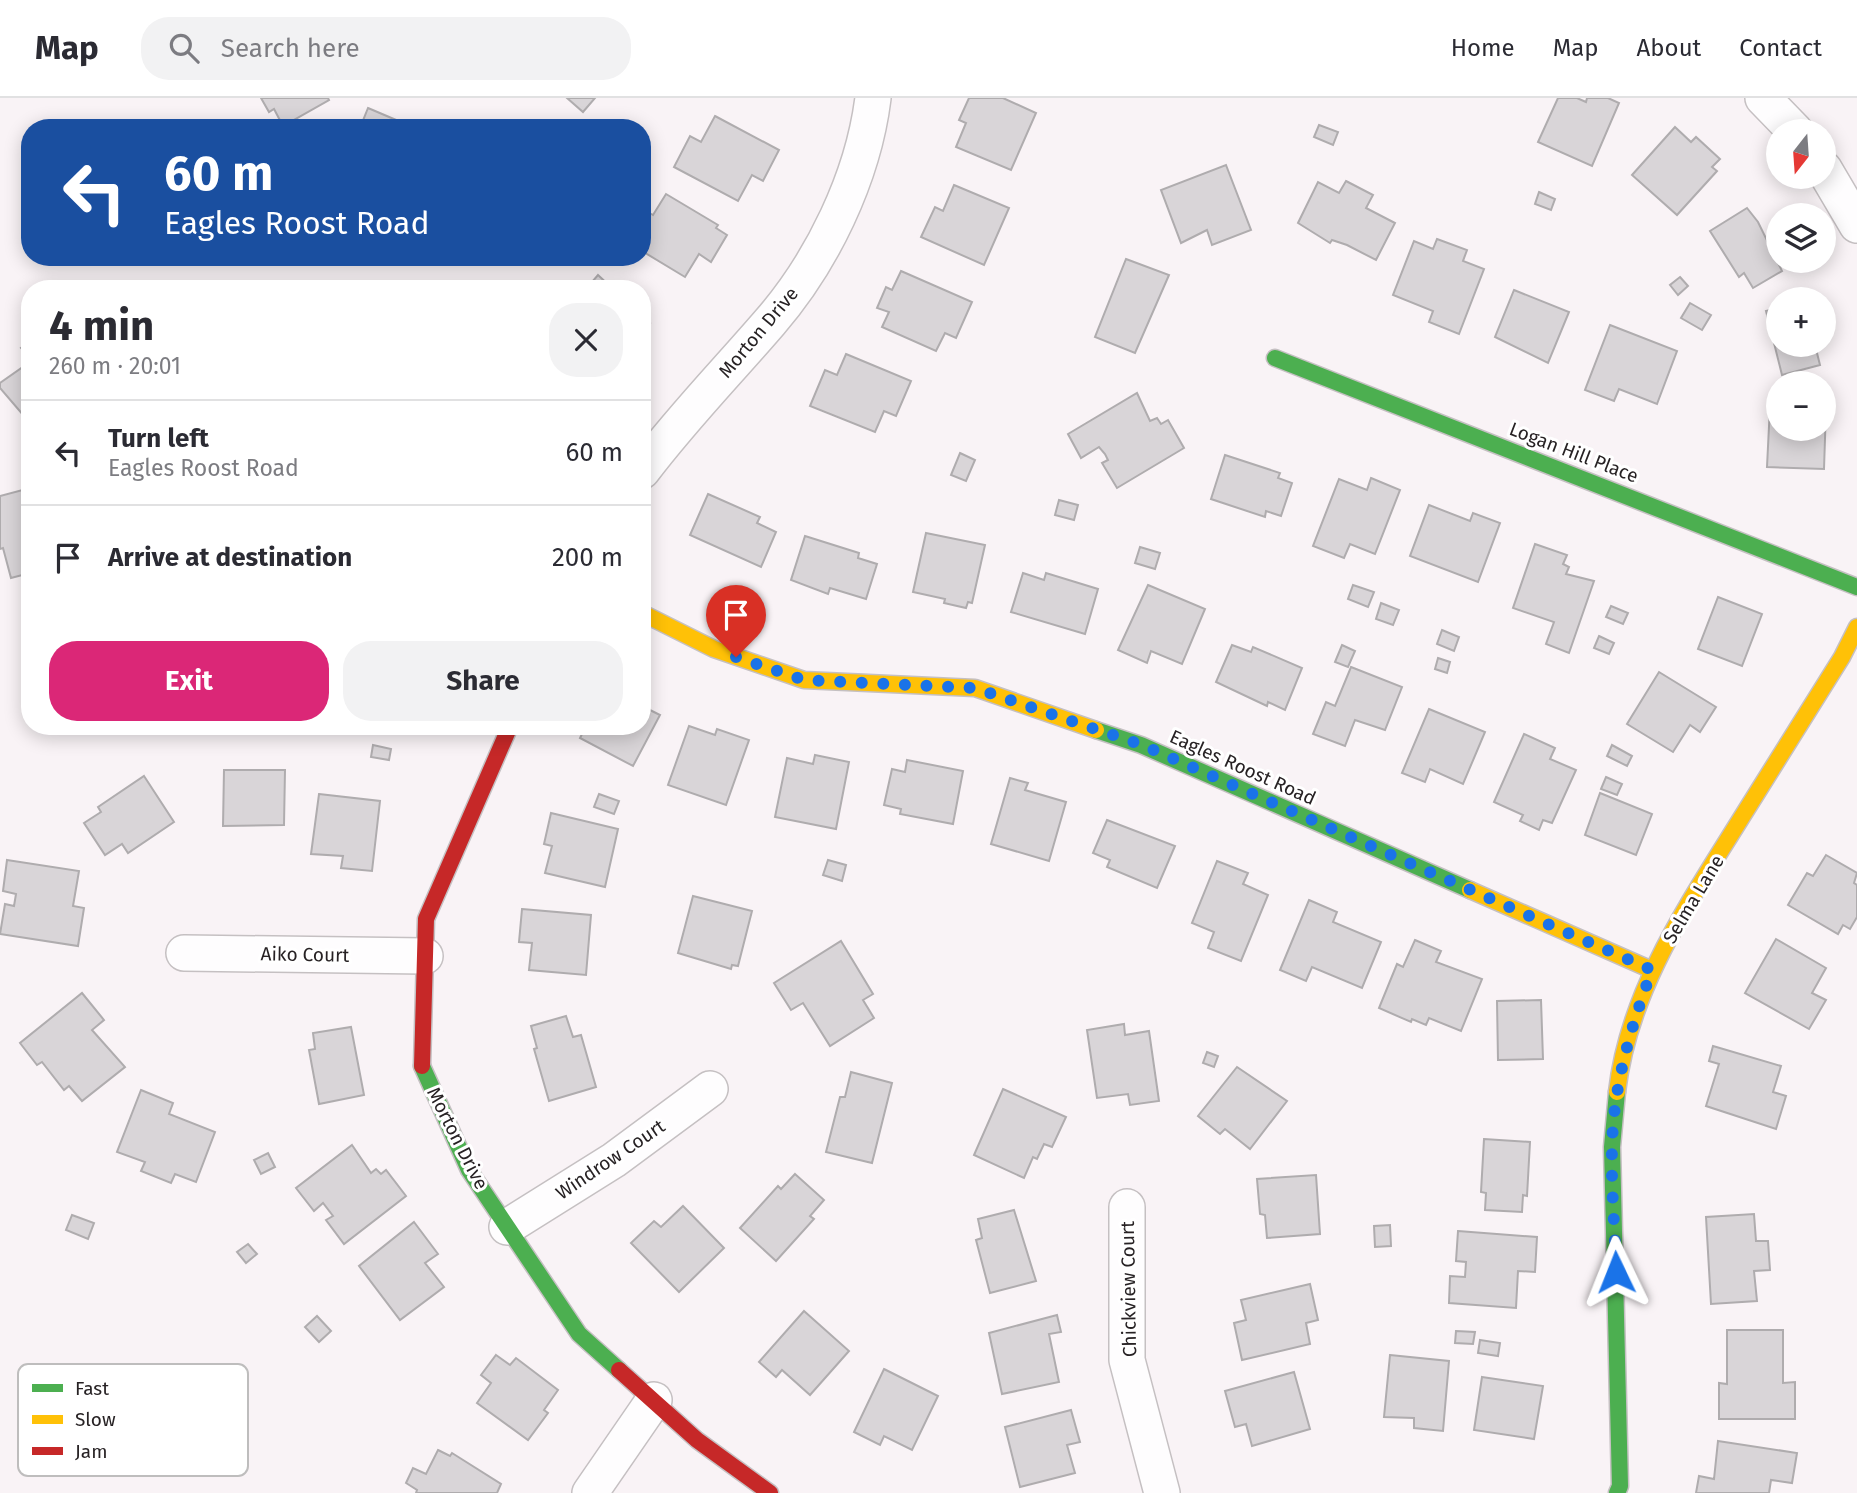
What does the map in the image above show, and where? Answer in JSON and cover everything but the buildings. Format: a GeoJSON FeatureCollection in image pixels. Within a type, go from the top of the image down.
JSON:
{"type":"FeatureCollection","features":[{"type":"Feature","properties":{"kind":"street","name":"Morton Drive"},"geometry":{"type":"LineString","coordinates":[[651,459],[679,422],[772,321],[806,275],[837,218],[859,158],[873,98]]}},
{"type":"Feature","properties":{"kind":"street"},"geometry":{"type":"LineString","coordinates":[[1763,98],[1784,119]]}},
{"type":"Feature","properties":{"kind":"street"},"geometry":{"type":"LineString","coordinates":[[1836,189],[1857,225]]}},
{"type":"Feature","properties":{"kind":"street","name":"Logan Hill Place"},"geometry":{"type":"LineString","coordinates":[[1275,358],[1857,587]]}},
{"type":"Feature","properties":{"kind":"street","name":"Eagles Roost Road"},"geometry":{"type":"LineString","coordinates":[[651,618],[713,649],[804,680],[975,688],[1142,745],[1652,970]]}},
{"type":"Feature","properties":{"kind":"street","name":"Selma Lane"},"geometry":{"type":"LineString","coordinates":[[1617,1493],[1620,1486],[1618,1324],[1612,1147],[1618,1088],[1629,1036],[1652,970],[1681,916],[1842,657],[1857,627]]}},
{"type":"Feature","properties":{"kind":"street","name":"Morton Drive"},"geometry":{"type":"LineString","coordinates":[[506,735],[426,919],[421,1063],[469,1170],[579,1334],[697,1440],[770,1493]]}},
{"type":"Feature","properties":{"kind":"street","name":"Aiko Court"},"geometry":{"type":"LineString","coordinates":[[184,953],[425,956]]}},
{"type":"Feature","properties":{"kind":"street","name":"Windrow Court"},"geometry":{"type":"LineString","coordinates":[[507,1227],[614,1160],[710,1089]]}},
{"type":"Feature","properties":{"kind":"street","name":"Chickview Court"},"geometry":{"type":"LineString","coordinates":[[1127,1207],[1127,1360],[1162,1493]]}},
{"type":"Feature","properties":{"kind":"street"},"geometry":{"type":"LineString","coordinates":[[590,1493],[654,1400]]}},
{"type":"Feature","properties":{"kind":"traffic: fast"},"geometry":{"type":"LineString","coordinates":[[1275,358],[1857,587]]}},
{"type":"Feature","properties":{"kind":"traffic: fast"},"geometry":{"type":"LineString","coordinates":[[1096,730],[1141,745],[1470,890]]}},
{"type":"Feature","properties":{"kind":"traffic: fast"},"geometry":{"type":"LineString","coordinates":[[422,1066],[469,1170],[579,1334],[619,1370]]}},
{"type":"Feature","properties":{"kind":"traffic: fast"},"geometry":{"type":"LineString","coordinates":[[1617,1092],[1612,1147],[1620,1486],[1617,1493]]}},
{"type":"Feature","properties":{"kind":"traffic: slow"},"geometry":{"type":"LineString","coordinates":[[651,618],[714,649],[804,680],[975,688],[1096,730]]}},
{"type":"Feature","properties":{"kind":"traffic: slow"},"geometry":{"type":"LineString","coordinates":[[1617,1092],[1633,1021],[1661,954],[1697,890],[1842,657],[1857,627]]}},
{"type":"Feature","properties":{"kind":"traffic: slow"},"geometry":{"type":"LineString","coordinates":[[1470,890],[1652,970]]}},
{"type":"Feature","properties":{"kind":"traffic: jam"},"geometry":{"type":"LineString","coordinates":[[422,1066],[426,919],[506,735]]}},
{"type":"Feature","properties":{"kind":"traffic: jam"},"geometry":{"type":"LineString","coordinates":[[619,1370],[697,1440],[770,1493]]}},
{"type":"Feature","properties":{"kind":"route"},"geometry":{"type":"LineString","coordinates":[[736,657],[804,680],[975,688],[1142,745],[1652,970],[1633,1023],[1618,1088],[1612,1147],[1616,1272]]}}]}
